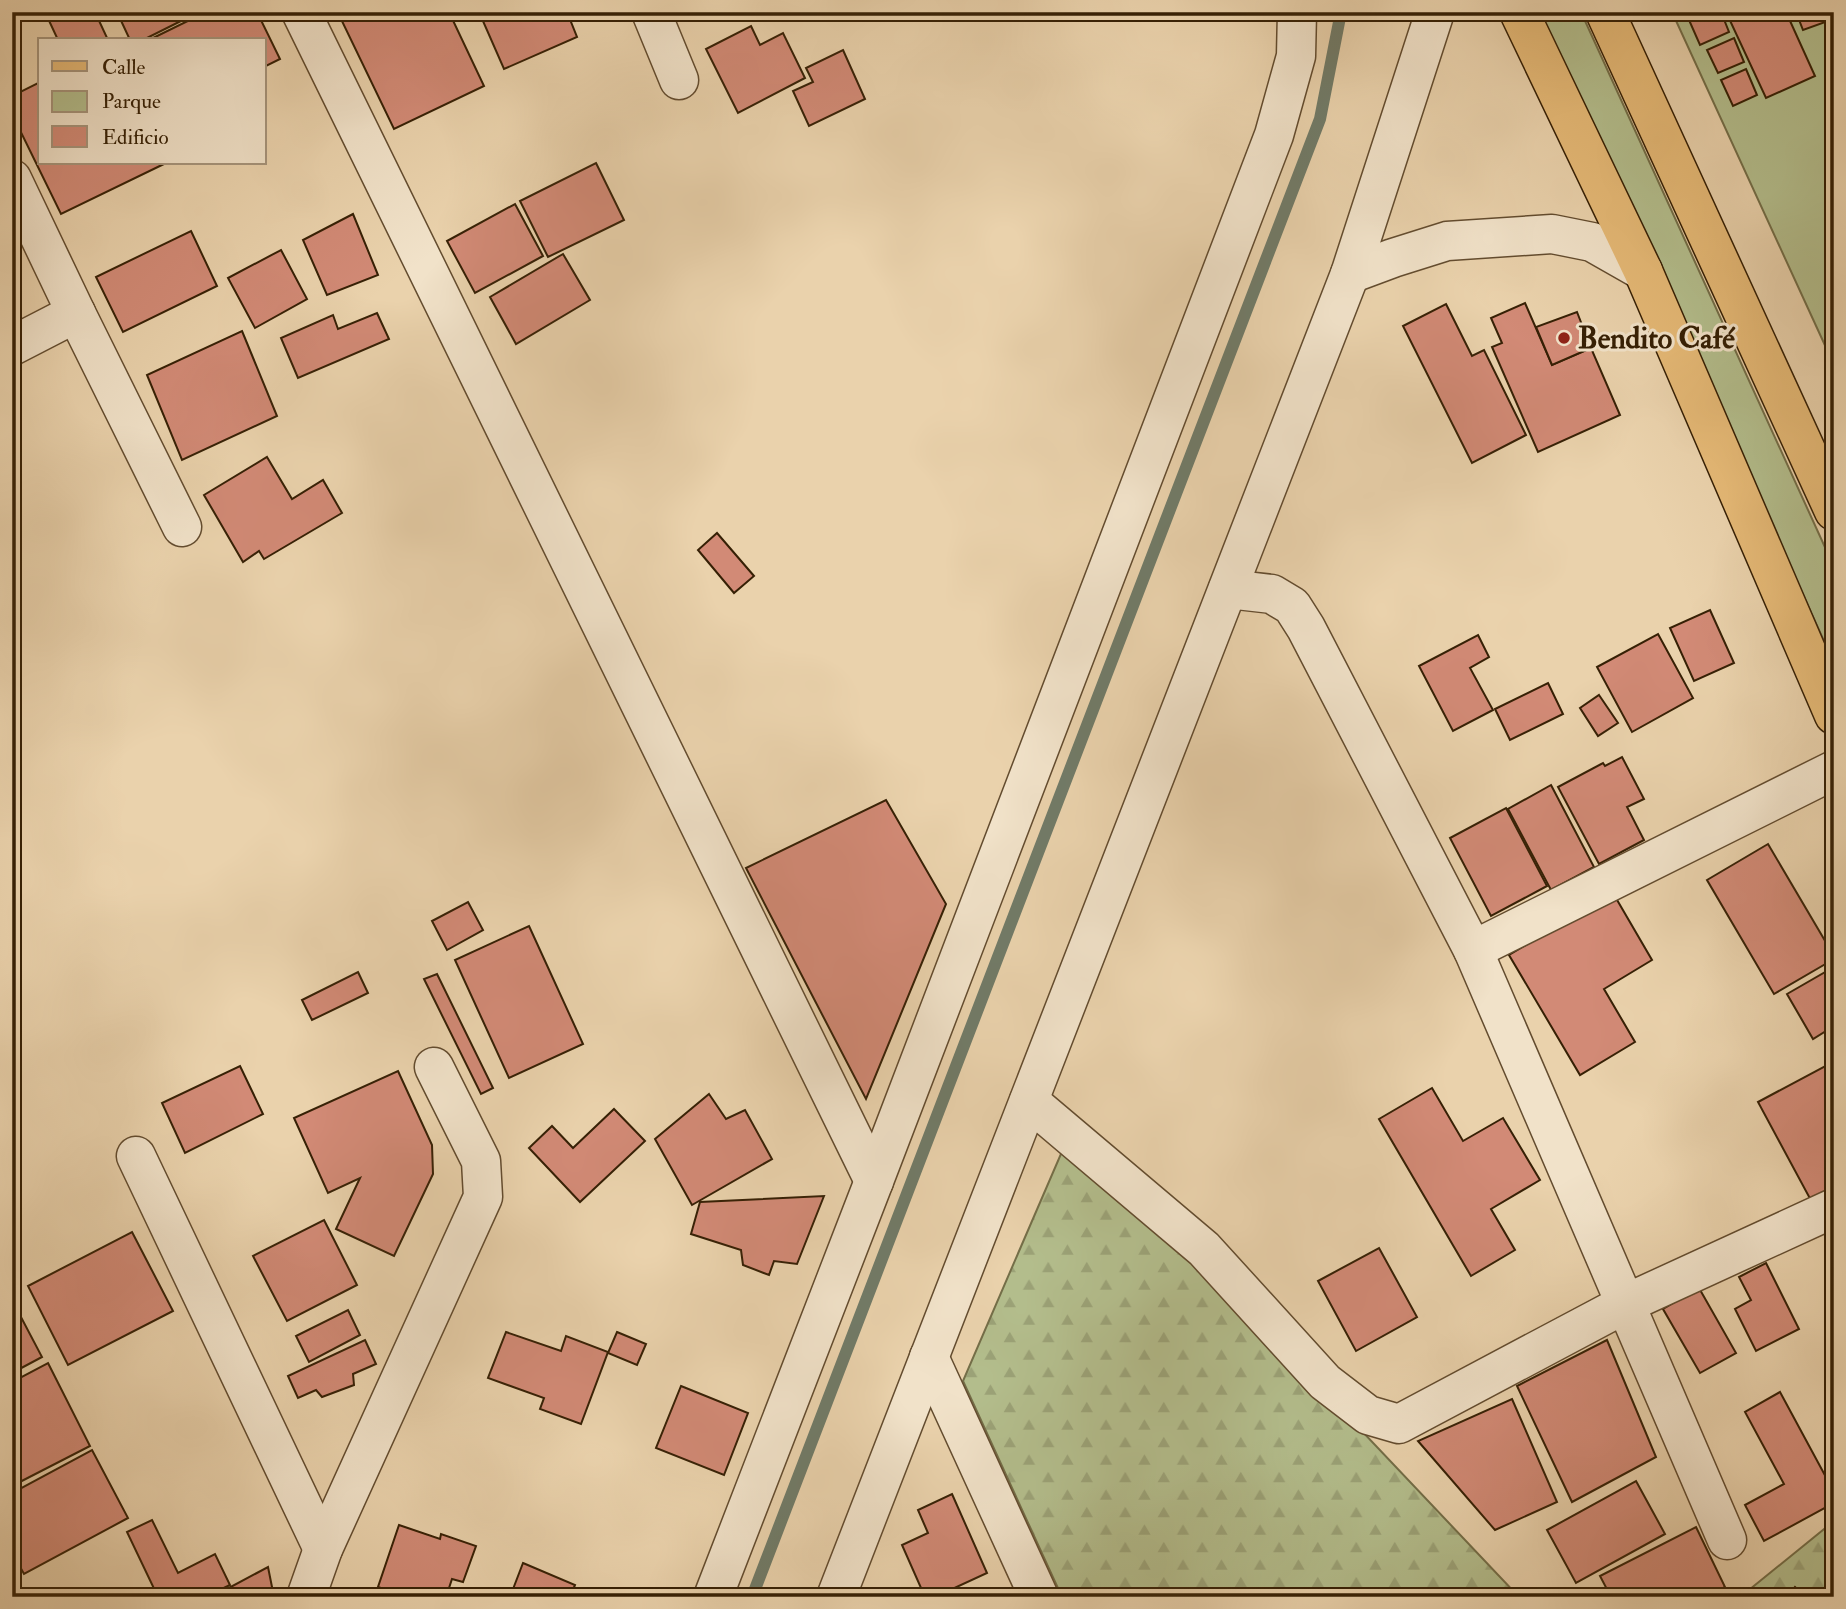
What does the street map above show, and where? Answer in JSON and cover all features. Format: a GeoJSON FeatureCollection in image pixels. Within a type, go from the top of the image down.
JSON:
{"type":"FeatureCollection","features":[{"type":"Feature","properties":{"kind":"main road"},"geometry":{"type":"LineString","coordinates":[[1519,12],[1643,271],[1834,715]]}},
{"type":"Feature","properties":{"kind":"main road"},"geometry":{"type":"LineString","coordinates":[[1605,12],[1834,511]]}},
{"type":"Feature","properties":{"kind":"street"},"geometry":{"type":"LineString","coordinates":[[301,12],[874,1181]]}},
{"type":"Feature","properties":{"kind":"street"},"geometry":{"type":"LineString","coordinates":[[651,12],[679,80]]}},
{"type":"Feature","properties":{"kind":"street"},"geometry":{"type":"LineString","coordinates":[[713,1597],[1274,135],[1296,56],[1297,12]]}},
{"type":"Feature","properties":{"kind":"street"},"geometry":{"type":"LineString","coordinates":[[836,1597],[1350,274],[1435,12]]}},
{"type":"Feature","properties":{"kind":"street"},"geometry":{"type":"LineString","coordinates":[[12,178],[182,527]]}},
{"type":"Feature","properties":{"kind":"street"},"geometry":{"type":"LineString","coordinates":[[1350,274],[1447,241],[1552,234],[1592,242],[1643,271]]}},
{"type":"Feature","properties":{"kind":"street"},"geometry":{"type":"LineString","coordinates":[[12,345],[76,313]]}},
{"type":"Feature","properties":{"kind":"street"},"geometry":{"type":"LineString","coordinates":[[1228,589],[1272,594],[1292,606],[1319,653],[1473,950],[1727,1540]]}},
{"type":"Feature","properties":{"kind":"street"},"geometry":{"type":"LineString","coordinates":[[1473,950],[1834,770]]}},
{"type":"Feature","properties":{"kind":"street"},"geometry":{"type":"LineString","coordinates":[[306,1597],[323,1549],[483,1197],[481,1161],[434,1067]]}},
{"type":"Feature","properties":{"kind":"street"},"geometry":{"type":"LineString","coordinates":[[1029,1101],[1204,1249],[1325,1382],[1368,1415],[1399,1423],[1625,1304],[1834,1208]]}},
{"type":"Feature","properties":{"kind":"street"},"geometry":{"type":"LineString","coordinates":[[136,1156],[323,1549]]}},
{"type":"Feature","properties":{"kind":"street"},"geometry":{"type":"LineString","coordinates":[[929,1357],[1039,1597]]}},
{"type":"Feature","properties":{"kind":"green space"},"geometry":{"type":"Polygon","coordinates":[[[1538,12],[1581,12],[1834,567],[1834,663],[1538,12]]]}},
{"type":"Feature","properties":{"kind":"green space"},"geometry":{"type":"Polygon","coordinates":[[[1672,12],[1834,12],[1834,365],[1672,12]]]}},
{"type":"Feature","properties":{"kind":"green space"},"geometry":{"type":"Polygon","coordinates":[[[1073,1126],[1519,1597],[1062,1597],[963,1381],[1073,1126]]]}},
{"type":"Feature","properties":{"kind":"green space"},"geometry":{"type":"Polygon","coordinates":[[[1834,1521],[1834,1597],[1741,1597],[1744,1594],[1834,1521]]]}},
{"type":"Feature","properties":{"kind":"building"},"geometry":{"type":"Polygon","coordinates":[[[45,12],[95,12],[107,38],[57,38],[45,12]]]}},
{"type":"Feature","properties":{"kind":"building"},"geometry":{"type":"Polygon","coordinates":[[[117,12],[179,12],[183,20],[147,38],[129,38],[117,12]]]}},
{"type":"Feature","properties":{"kind":"building"},"geometry":{"type":"Polygon","coordinates":[[[206,12],[257,12],[280,59],[266,66],[266,38],[153,38],[206,12]]]}},
{"type":"Feature","properties":{"kind":"building"},"geometry":{"type":"Polygon","coordinates":[[[350,12],[449,12],[484,86],[394,129],[340,17],[350,12]]]}},
{"type":"Feature","properties":{"kind":"building"},"geometry":{"type":"Polygon","coordinates":[[[479,12],[567,12],[577,37],[504,69],[479,12]]]}},
{"type":"Feature","properties":{"kind":"building"},"geometry":{"type":"Polygon","coordinates":[[[1708,12],[1721,12],[1729,32],[1700,45],[1689,20],[1708,12]]]}},
{"type":"Feature","properties":{"kind":"building"},"geometry":{"type":"Polygon","coordinates":[[[1726,12],[1786,12],[1815,76],[1766,98],[1726,12]]]}},
{"type":"Feature","properties":{"kind":"building"},"geometry":{"type":"Polygon","coordinates":[[[1796,12],[1828,12],[1831,20],[1803,30],[1796,12]]]}},
{"type":"Feature","properties":{"kind":"building"},"geometry":{"type":"Polygon","coordinates":[[[751,26],[760,45],[783,33],[805,78],[738,113],[706,49],[751,26]]]}},
{"type":"Feature","properties":{"kind":"building"},"geometry":{"type":"Polygon","coordinates":[[[1734,38],[1744,62],[1718,73],[1707,50],[1734,38]]]}},
{"type":"Feature","properties":{"kind":"building"},"geometry":{"type":"Polygon","coordinates":[[[843,50],[865,99],[809,126],[793,91],[813,82],[806,68],[843,50]]]}},
{"type":"Feature","properties":{"kind":"building"},"geometry":{"type":"Polygon","coordinates":[[[1746,69],[1757,95],[1733,106],[1721,80],[1746,69]]]}},
{"type":"Feature","properties":{"kind":"building"},"geometry":{"type":"Polygon","coordinates":[[[38,83],[38,164],[164,164],[61,214],[12,114],[12,96],[38,83]]]}},
{"type":"Feature","properties":{"kind":"building"},"geometry":{"type":"Polygon","coordinates":[[[596,163],[624,220],[548,257],[520,201],[596,163]]]}},
{"type":"Feature","properties":{"kind":"building"},"geometry":{"type":"Polygon","coordinates":[[[515,204],[543,256],[475,293],[447,241],[515,204]]]}},
{"type":"Feature","properties":{"kind":"building"},"geometry":{"type":"Polygon","coordinates":[[[353,214],[378,275],[327,295],[303,240],[353,214]]]}},
{"type":"Feature","properties":{"kind":"building"},"geometry":{"type":"Polygon","coordinates":[[[191,231],[217,286],[123,332],[96,277],[191,231]]]}},
{"type":"Feature","properties":{"kind":"building"},"geometry":{"type":"Polygon","coordinates":[[[281,250],[307,299],[255,328],[228,278],[281,250]]]}},
{"type":"Feature","properties":{"kind":"building"},"geometry":{"type":"Polygon","coordinates":[[[563,254],[590,300],[516,344],[490,297],[563,254]]]}},
{"type":"Feature","properties":{"kind":"building"},"geometry":{"type":"Polygon","coordinates":[[[1525,303],[1552,365],[1591,348],[1620,415],[1538,452],[1492,347],[1502,343],[1491,318],[1525,303]]]}},
{"type":"Feature","properties":{"kind":"building"},"geometry":{"type":"Polygon","coordinates":[[[1446,304],[1472,356],[1484,350],[1526,435],[1472,463],[1403,326],[1446,304]]]}},
{"type":"Feature","properties":{"kind":"building","name":"Bendito Café"},"geometry":{"type":"Polygon","coordinates":[[[1577,312],[1591,348],[1552,365],[1536,327],[1577,312]]]}},
{"type":"Feature","properties":{"kind":"building"},"geometry":{"type":"Polygon","coordinates":[[[377,313],[389,339],[298,378],[281,338],[333,315],[338,329],[377,313]]]}},
{"type":"Feature","properties":{"kind":"building"},"geometry":{"type":"Polygon","coordinates":[[[242,331],[277,416],[182,460],[147,375],[242,331]]]}},
{"type":"Feature","properties":{"kind":"building"},"geometry":{"type":"Polygon","coordinates":[[[267,457],[292,499],[323,480],[342,513],[264,559],[259,551],[243,562],[204,495],[267,457]]]}},
{"type":"Feature","properties":{"kind":"building"},"geometry":{"type":"Polygon","coordinates":[[[717,533],[754,576],[734,593],[698,550],[717,533]]]}},
{"type":"Feature","properties":{"kind":"building"},"geometry":{"type":"Polygon","coordinates":[[[1710,610],[1734,663],[1694,681],[1670,628],[1710,610]]]}},
{"type":"Feature","properties":{"kind":"building"},"geometry":{"type":"Polygon","coordinates":[[[1658,634],[1693,698],[1632,732],[1597,667],[1658,634]]]}},
{"type":"Feature","properties":{"kind":"building"},"geometry":{"type":"Polygon","coordinates":[[[1478,635],[1489,657],[1470,668],[1493,710],[1453,731],[1419,666],[1478,635]]]}},
{"type":"Feature","properties":{"kind":"building"},"geometry":{"type":"Polygon","coordinates":[[[1548,683],[1563,714],[1510,740],[1495,709],[1548,683]]]}},
{"type":"Feature","properties":{"kind":"building"},"geometry":{"type":"Polygon","coordinates":[[[1599,695],[1618,723],[1598,736],[1580,708],[1599,695]]]}},
{"type":"Feature","properties":{"kind":"building"},"geometry":{"type":"Polygon","coordinates":[[[1622,757],[1644,799],[1627,807],[1644,840],[1599,864],[1558,787],[1603,763],[1605,766],[1622,757]]]}},
{"type":"Feature","properties":{"kind":"building"},"geometry":{"type":"Polygon","coordinates":[[[1551,785],[1594,867],[1551,890],[1508,809],[1551,785]]]}},
{"type":"Feature","properties":{"kind":"building"},"geometry":{"type":"Polygon","coordinates":[[[886,800],[946,904],[866,1099],[746,868],[886,800]]]}},
{"type":"Feature","properties":{"kind":"building"},"geometry":{"type":"Polygon","coordinates":[[[1506,808],[1547,886],[1491,916],[1450,838],[1506,808]]]}},
{"type":"Feature","properties":{"kind":"building"},"geometry":{"type":"Polygon","coordinates":[[[1768,844],[1834,956],[1834,959],[1774,994],[1707,880],[1768,844]]]}},
{"type":"Feature","properties":{"kind":"building"},"geometry":{"type":"Polygon","coordinates":[[[1613,893],[1652,960],[1604,989],[1635,1042],[1580,1075],[1509,955],[1613,893]]]}},
{"type":"Feature","properties":{"kind":"building"},"geometry":{"type":"Polygon","coordinates":[[[468,902],[483,930],[447,950],[432,921],[468,902]]]}},
{"type":"Feature","properties":{"kind":"building"},"geometry":{"type":"Polygon","coordinates":[[[529,926],[583,1044],[509,1078],[455,960],[529,926]]]}},
{"type":"Feature","properties":{"kind":"building"},"geometry":{"type":"Polygon","coordinates":[[[1834,967],[1834,1026],[1813,1039],[1787,994],[1834,967]]]}},
{"type":"Feature","properties":{"kind":"building"},"geometry":{"type":"Polygon","coordinates":[[[358,972],[368,993],[312,1020],[302,1000],[358,972]]]}},
{"type":"Feature","properties":{"kind":"building"},"geometry":{"type":"Polygon","coordinates":[[[437,974],[493,1088],[481,1094],[424,979],[437,974]]]}},
{"type":"Feature","properties":{"kind":"building"},"geometry":{"type":"Polygon","coordinates":[[[1831,1063],[1834,1069],[1834,1196],[1814,1206],[1758,1102],[1831,1063]]]}},
{"type":"Feature","properties":{"kind":"building"},"geometry":{"type":"Polygon","coordinates":[[[240,1066],[263,1114],[185,1153],[162,1103],[240,1066]]]}},
{"type":"Feature","properties":{"kind":"building"},"geometry":{"type":"Polygon","coordinates":[[[398,1071],[432,1145],[433,1174],[394,1256],[336,1229],[360,1178],[328,1193],[294,1118],[398,1071]]]}},
{"type":"Feature","properties":{"kind":"building"},"geometry":{"type":"Polygon","coordinates":[[[1432,1088],[1463,1141],[1503,1118],[1540,1180],[1491,1209],[1515,1250],[1471,1276],[1379,1119],[1432,1088]]]}},
{"type":"Feature","properties":{"kind":"building"},"geometry":{"type":"Polygon","coordinates":[[[709,1094],[726,1119],[745,1110],[772,1159],[692,1205],[655,1139],[709,1094]]]}},
{"type":"Feature","properties":{"kind":"building"},"geometry":{"type":"Polygon","coordinates":[[[614,1109],[645,1141],[580,1202],[529,1148],[552,1126],[573,1148],[614,1109]]]}},
{"type":"Feature","properties":{"kind":"building"},"geometry":{"type":"Polygon","coordinates":[[[824,1196],[797,1264],[774,1261],[769,1275],[743,1265],[741,1250],[691,1234],[700,1202],[824,1196]]]}},
{"type":"Feature","properties":{"kind":"building"},"geometry":{"type":"Polygon","coordinates":[[[324,1220],[357,1285],[287,1321],[253,1256],[324,1220]]]}},
{"type":"Feature","properties":{"kind":"building"},"geometry":{"type":"Polygon","coordinates":[[[132,1232],[173,1311],[68,1365],[28,1286],[132,1232]]]}},
{"type":"Feature","properties":{"kind":"building"},"geometry":{"type":"Polygon","coordinates":[[[1379,1248],[1417,1317],[1356,1351],[1318,1281],[1379,1248]]]}},
{"type":"Feature","properties":{"kind":"building"},"geometry":{"type":"Polygon","coordinates":[[[1766,1263],[1799,1329],[1756,1351],[1735,1309],[1751,1300],[1739,1277],[1766,1263]]]}},
{"type":"Feature","properties":{"kind":"building"},"geometry":{"type":"Polygon","coordinates":[[[1699,1288],[1736,1353],[1700,1373],[1663,1309],[1699,1288]]]}},
{"type":"Feature","properties":{"kind":"building"},"geometry":{"type":"Polygon","coordinates":[[[12,1300],[42,1357],[12,1373],[12,1300]]]}},
{"type":"Feature","properties":{"kind":"building"},"geometry":{"type":"Polygon","coordinates":[[[348,1310],[360,1335],[309,1362],[296,1336],[348,1310]]]}},
{"type":"Feature","properties":{"kind":"building"},"geometry":{"type":"Polygon","coordinates":[[[506,1332],[561,1351],[566,1336],[608,1352],[581,1424],[540,1409],[544,1398],[488,1378],[506,1332]]]}},
{"type":"Feature","properties":{"kind":"building"},"geometry":{"type":"Polygon","coordinates":[[[617,1332],[646,1344],[637,1365],[608,1353],[617,1332]]]}},
{"type":"Feature","properties":{"kind":"building"},"geometry":{"type":"Polygon","coordinates":[[[365,1340],[376,1364],[353,1374],[354,1385],[322,1397],[316,1390],[298,1398],[288,1376],[365,1340]]]}},
{"type":"Feature","properties":{"kind":"building"},"geometry":{"type":"Polygon","coordinates":[[[1607,1340],[1656,1457],[1572,1502],[1517,1386],[1607,1340]]]}},
{"type":"Feature","properties":{"kind":"building"},"geometry":{"type":"Polygon","coordinates":[[[48,1363],[90,1446],[12,1486],[12,1382],[48,1363]]]}},
{"type":"Feature","properties":{"kind":"building"},"geometry":{"type":"Polygon","coordinates":[[[681,1386],[748,1413],[724,1475],[656,1448],[681,1386]]]}},
{"type":"Feature","properties":{"kind":"building"},"geometry":{"type":"Polygon","coordinates":[[[1780,1392],[1834,1492],[1834,1503],[1764,1541],[1745,1505],[1784,1484],[1745,1412],[1780,1392]]]}},
{"type":"Feature","properties":{"kind":"building"},"geometry":{"type":"Polygon","coordinates":[[[1512,1399],[1557,1502],[1495,1530],[1418,1441],[1512,1399]]]}},
{"type":"Feature","properties":{"kind":"building"},"geometry":{"type":"Polygon","coordinates":[[[92,1450],[128,1518],[24,1574],[12,1552],[12,1493],[92,1450]]]}},
{"type":"Feature","properties":{"kind":"building"},"geometry":{"type":"Polygon","coordinates":[[[1636,1481],[1665,1534],[1576,1583],[1547,1530],[1636,1481]]]}},
{"type":"Feature","properties":{"kind":"building"},"geometry":{"type":"Polygon","coordinates":[[[952,1494],[987,1573],[935,1597],[925,1597],[902,1545],[928,1533],[918,1510],[952,1494]]]}},
{"type":"Feature","properties":{"kind":"building"},"geometry":{"type":"Polygon","coordinates":[[[152,1520],[178,1573],[215,1554],[230,1585],[205,1597],[158,1597],[127,1532],[152,1520]]]}},
{"type":"Feature","properties":{"kind":"building"},"geometry":{"type":"Polygon","coordinates":[[[399,1525],[440,1539],[441,1534],[476,1546],[463,1582],[452,1579],[446,1597],[406,1597],[378,1587],[399,1525]]]}},
{"type":"Feature","properties":{"kind":"building"},"geometry":{"type":"Polygon","coordinates":[[[1696,1527],[1725,1587],[1706,1597],[1611,1597],[1600,1576],[1696,1527]]]}},
{"type":"Feature","properties":{"kind":"building"},"geometry":{"type":"Polygon","coordinates":[[[523,1563],[575,1585],[570,1597],[510,1597],[523,1563]]]}},
{"type":"Feature","properties":{"kind":"building"},"geometry":{"type":"Polygon","coordinates":[[[268,1567],[274,1597],[212,1597],[268,1567]]]}},
{"type":"Feature","properties":{"kind":"building"},"geometry":{"type":"Polygon","coordinates":[[[1795,1587],[1806,1597],[1787,1597],[1795,1587]]]}},
{"type":"Feature","properties":{"kind":"building"},"geometry":{"type":"Polygon","coordinates":[[[584,1591],[599,1597],[581,1597],[584,1591]]]}},
{"type":"Feature","properties":{"kind":"waterway"},"geometry":{"type":"LineString","coordinates":[[752,1597],[1320,119],[1341,12]]}},
{"type":"Feature","properties":{"kind":"place","name":"Bendito Café"},"geometry":{"type":"Point","coordinates":[1564,338]}}]}
